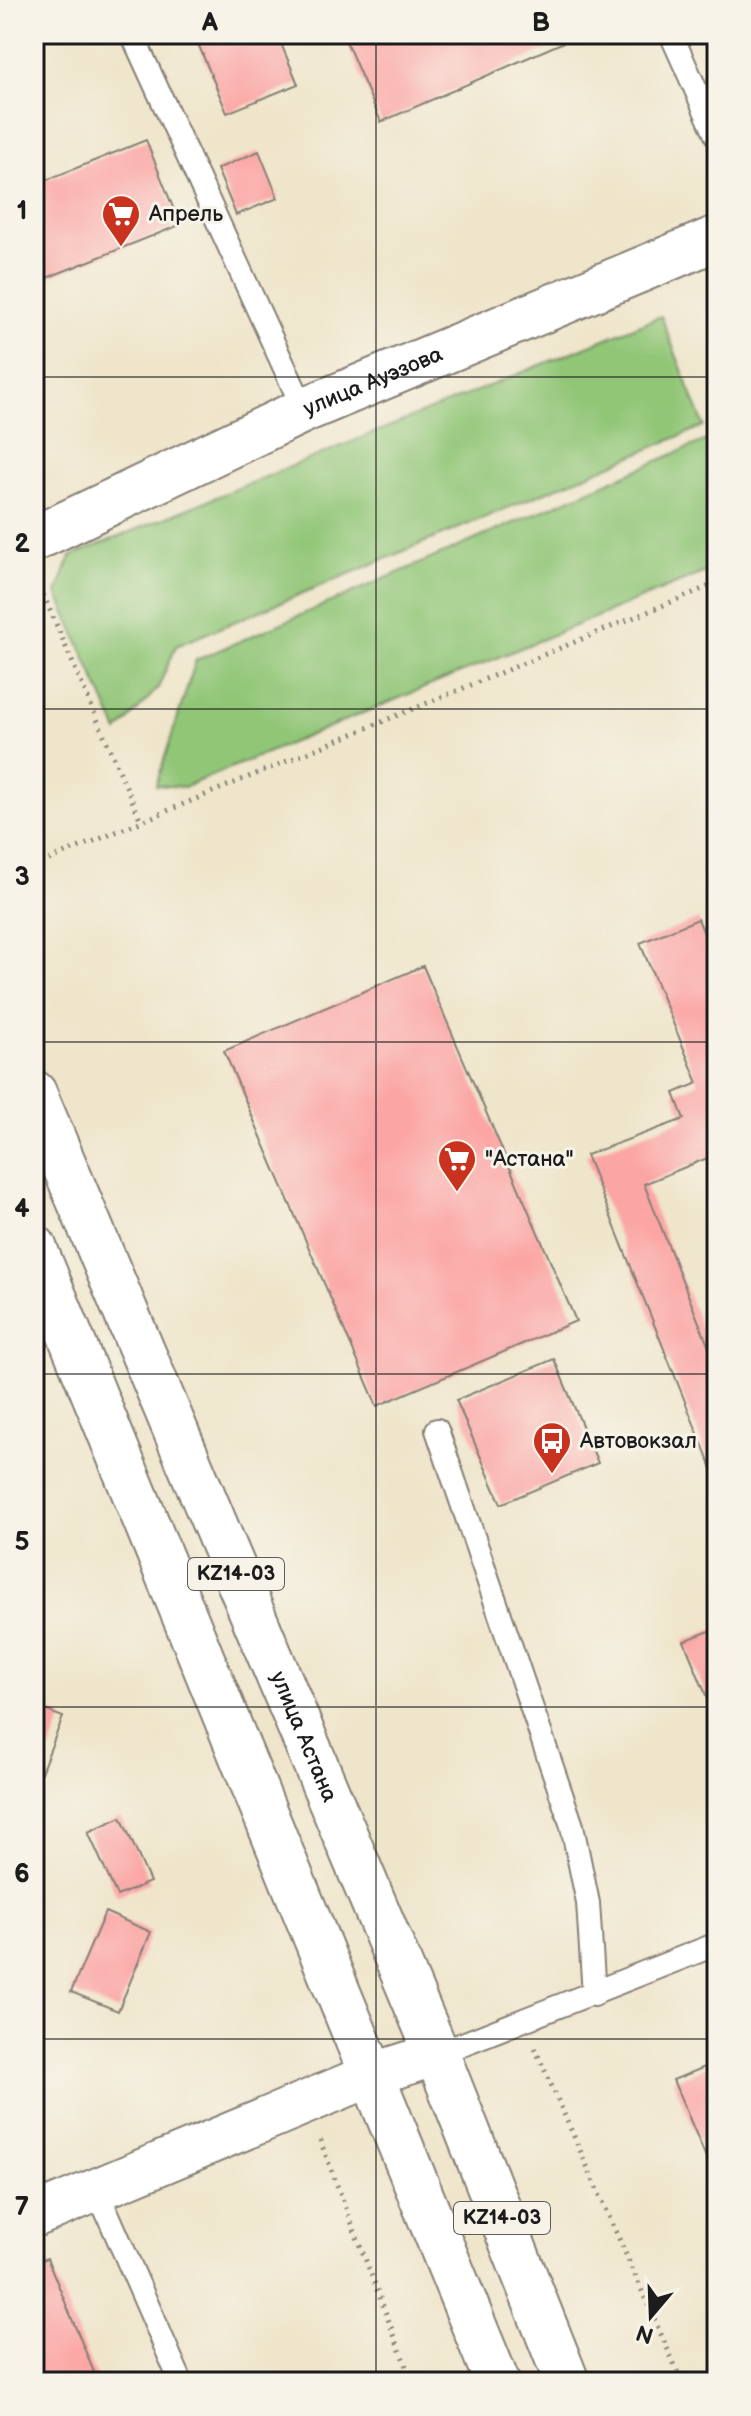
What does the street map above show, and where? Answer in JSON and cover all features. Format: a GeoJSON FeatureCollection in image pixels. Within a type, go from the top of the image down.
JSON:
{"type":"FeatureCollection","features":[{"type":"Feature","properties":{"kind":"main road","name":"улица Ауэзова"},"geometry":{"type":"LineString","coordinates":[[34,539],[304,410],[717,238]]}},
{"type":"Feature","properties":{"kind":"main road","name":"улица Астана"},"geometry":{"type":"LineString","coordinates":[[34,1093],[437,2054],[567,2382]]}},
{"type":"Feature","properties":{"kind":"main road","name":"KZ14-03"},"geometry":{"type":"LineString","coordinates":[[34,1247],[374,2074],[497,2382]]}},
{"type":"Feature","properties":{"kind":"street"},"geometry":{"type":"LineString","coordinates":[[34,2216],[98,2192],[374,2074],[437,2054]]}},
{"type":"Feature","properties":{"kind":"lane"},"geometry":{"type":"LineString","coordinates":[[132,34],[304,410]]}},
{"type":"Feature","properties":{"kind":"lane"},"geometry":{"type":"LineString","coordinates":[[671,34],[717,137]]}},
{"type":"Feature","properties":{"kind":"lane"},"geometry":{"type":"LineString","coordinates":[[437,1430],[572,1826],[588,1903],[594,1995]]}},
{"type":"Feature","properties":{"kind":"lane"},"geometry":{"type":"LineString","coordinates":[[437,2054],[594,1995],[717,1944]]}},
{"type":"Feature","properties":{"kind":"lane"},"geometry":{"type":"LineString","coordinates":[[98,2192],[181,2382]]}},
{"type":"Feature","properties":{"kind":"path"},"geometry":{"type":"LineString","coordinates":[[34,574],[141,821]]}},
{"type":"Feature","properties":{"kind":"path"},"geometry":{"type":"LineString","coordinates":[[34,866],[717,583]]}},
{"type":"Feature","properties":{"kind":"path"},"geometry":{"type":"LineString","coordinates":[[523,2022],[682,2382]]}},
{"type":"Feature","properties":{"kind":"path"},"geometry":{"type":"LineString","coordinates":[[306,2103],[412,2382]]}},
{"type":"Feature","properties":{"kind":"green space"},"geometry":{"type":"Polygon","coordinates":[[[661,316],[704,426],[176,646],[158,688],[118,732],[57,593],[71,556],[661,316]]]}},
{"type":"Feature","properties":{"kind":"green space"},"geometry":{"type":"Polygon","coordinates":[[[706,440],[717,469],[717,567],[184,787],[156,785],[196,660],[706,440]]]}},
{"type":"Feature","properties":{"kind":"building"},"geometry":{"type":"Polygon","coordinates":[[[194,34],[277,34],[298,84],[227,113],[194,34]]]}},
{"type":"Feature","properties":{"kind":"building"},"geometry":{"type":"Polygon","coordinates":[[[356,34],[582,34],[381,122],[345,39],[356,34]]]}},
{"type":"Feature","properties":{"kind":"building"},"geometry":{"type":"Polygon","coordinates":[[[146,140],[180,225],[34,283],[34,185],[146,140]]]}},
{"type":"Feature","properties":{"kind":"building"},"geometry":{"type":"Polygon","coordinates":[[[259,151],[278,198],[236,215],[217,169],[259,151]]]}},
{"type":"Feature","properties":{"kind":"building"},"geometry":{"type":"Polygon","coordinates":[[[698,919],[717,964],[717,1154],[644,1184],[717,1368],[717,1481],[586,1155],[684,1119],[674,1093],[698,1083],[640,943],[698,919]]]}},
{"type":"Feature","properties":{"kind":"building"},"geometry":{"type":"Polygon","coordinates":[[[423,966],[576,1321],[377,1406],[224,1051],[423,966]]]}},
{"type":"Feature","properties":{"kind":"building"},"geometry":{"type":"Polygon","coordinates":[[[554,1359],[598,1463],[501,1504],[456,1400],[554,1359]]]}},
{"type":"Feature","properties":{"kind":"building"},"geometry":{"type":"Polygon","coordinates":[[[717,1628],[717,1722],[684,1641],[717,1628]]]}},
{"type":"Feature","properties":{"kind":"building"},"geometry":{"type":"Polygon","coordinates":[[[34,1706],[63,1717],[34,1790],[34,1706]]]}},
{"type":"Feature","properties":{"kind":"building"},"geometry":{"type":"Polygon","coordinates":[[[121,1817],[150,1882],[117,1896],[88,1832],[121,1817]]]}},
{"type":"Feature","properties":{"kind":"building"},"geometry":{"type":"Polygon","coordinates":[[[105,1912],[151,1932],[118,2011],[71,1992],[105,1912]]]}},
{"type":"Feature","properties":{"kind":"building"},"geometry":{"type":"Polygon","coordinates":[[[717,2062],[717,2183],[673,2080],[717,2062]]]}},
{"type":"Feature","properties":{"kind":"building"},"geometry":{"type":"Polygon","coordinates":[[[47,2258],[98,2382],[34,2382],[34,2263],[47,2258]]]}},
{"type":"Feature","properties":{"kind":"place","name":"Апрель"},"geometry":{"type":"Point","coordinates":[121,248]}},
{"type":"Feature","properties":{"kind":"place","name":"\"Астана\""},"geometry":{"type":"Point","coordinates":[457,1193]}},
{"type":"Feature","properties":{"kind":"place","name":"Автовокзал"},"geometry":{"type":"Point","coordinates":[552,1475]}}]}
